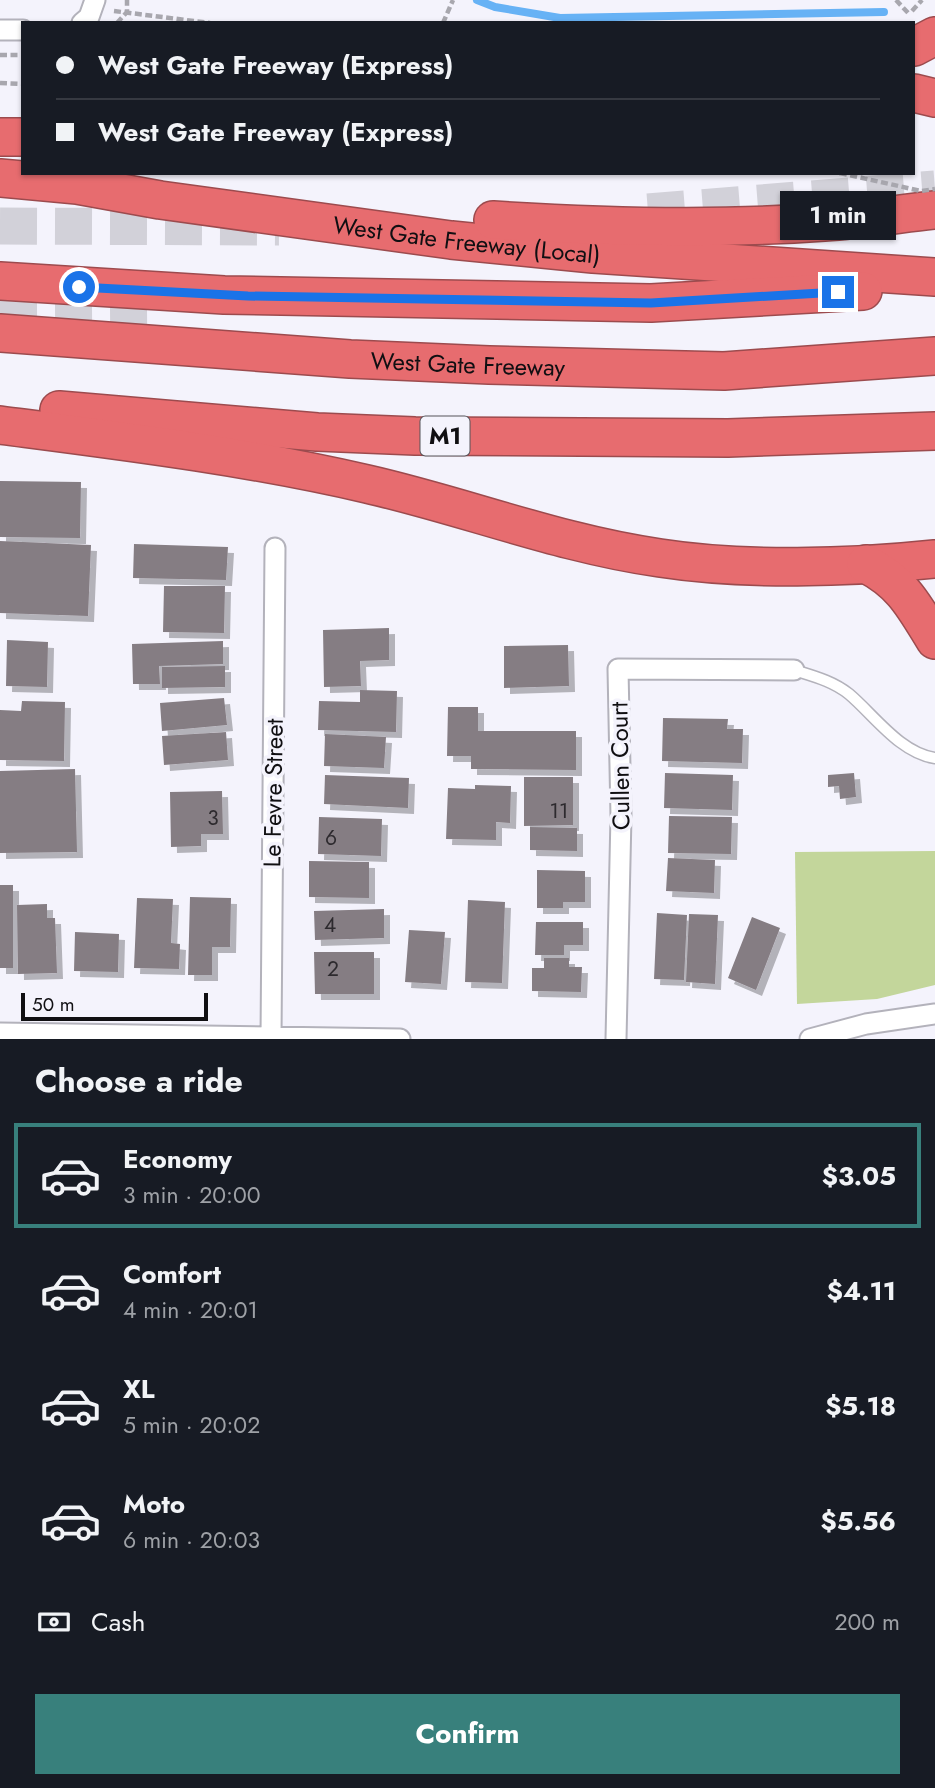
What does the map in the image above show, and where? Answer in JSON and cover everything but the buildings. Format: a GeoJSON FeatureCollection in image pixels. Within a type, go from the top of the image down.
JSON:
{"type":"FeatureCollection","features":[{"type":"Feature","properties":{"kind":"highway"},"geometry":{"type":"LineString","coordinates":[[915,93],[935,99]]}},
{"type":"Feature","properties":{"kind":"highway"},"geometry":{"type":"LineString","coordinates":[[0,137],[21,137]]}},
{"type":"Feature","properties":{"kind":"highway","name":"West Gate Freeway (Local)"},"geometry":{"type":"LineString","coordinates":[[0,178],[77,186],[451,240],[894,282],[935,277]]}},
{"type":"Feature","properties":{"kind":"highway"},"geometry":{"type":"LineString","coordinates":[[160,200],[594,226],[824,222],[935,210]]}},
{"type":"Feature","properties":{"kind":"highway"},"geometry":{"type":"LineString","coordinates":[[0,281],[224,295],[651,303],[894,282],[935,286]]}},
{"type":"Feature","properties":{"kind":"highway","name":"West Gate Freeway"},"geometry":{"type":"LineString","coordinates":[[0,333],[336,358],[723,371],[935,356]]}},
{"type":"Feature","properties":{"kind":"highway","name":"M1"},"geometry":{"type":"LineString","coordinates":[[0,404],[317,432],[415,436],[676,439],[891,434],[935,430]]}},
{"type":"Feature","properties":{"kind":"highway"},"geometry":{"type":"LineString","coordinates":[[0,425],[230,456],[368,484],[524,527],[659,558],[738,564],[866,565],[935,559]]}},
{"type":"Feature","properties":{"kind":"highway"},"geometry":{"type":"LineString","coordinates":[[866,565],[890,576],[909,597],[935,640]]}},
{"type":"Feature","properties":{"kind":"street"},"geometry":{"type":"LineString","coordinates":[[84,21],[89,17],[95,2]]}},
{"type":"Feature","properties":{"kind":"street"},"geometry":{"type":"LineString","coordinates":[[0,30],[21,30]]}},
{"type":"Feature","properties":{"kind":"street","name":"Le Fevre Street"},"geometry":{"type":"LineString","coordinates":[[271,1037],[275,548]]}},
{"type":"Feature","properties":{"kind":"street","name":"Cullen Court"},"geometry":{"type":"LineString","coordinates":[[616,1039],[621,816],[618,669],[794,670]]}},
{"type":"Feature","properties":{"kind":"street"},"geometry":{"type":"LineString","coordinates":[[810,1039],[866,1024],[935,1014]]}},
{"type":"Feature","properties":{"kind":"street"},"geometry":{"type":"LineString","coordinates":[[0,1033],[400,1039]]}},
{"type":"Feature","properties":{"kind":"lane"},"geometry":{"type":"LineString","coordinates":[[794,670],[829,681],[848,692],[900,740],[927,757],[935,758]]}},
{"type":"Feature","properties":{"kind":"path"},"geometry":{"type":"LineString","coordinates":[[119,21],[127,12],[127,0]]}},
{"type":"Feature","properties":{"kind":"path"},"geometry":{"type":"LineString","coordinates":[[444,21],[453,0]]}},
{"type":"Feature","properties":{"kind":"path"},"geometry":{"type":"LineString","coordinates":[[896,0],[911,21]]}},
{"type":"Feature","properties":{"kind":"path"},"geometry":{"type":"LineString","coordinates":[[95,2],[127,12],[195,21]]}},
{"type":"Feature","properties":{"kind":"path"},"geometry":{"type":"LineString","coordinates":[[0,55],[21,55]]}},
{"type":"Feature","properties":{"kind":"path"},"geometry":{"type":"LineString","coordinates":[[0,83],[21,84]]}},
{"type":"Feature","properties":{"kind":"path"},"geometry":{"type":"LineString","coordinates":[[848,175],[921,191],[935,189]]}},
{"type":"Feature","properties":{"kind":"green space"},"geometry":{"type":"Polygon","coordinates":[[[935,851],[935,985],[877,999],[797,1004],[795,852],[935,851]]]}},
{"type":"Feature","properties":{"kind":"waterway"},"geometry":{"type":"LineString","coordinates":[[477,0],[495,7],[560,18],[884,12]]}},
{"type":"Feature","properties":{"kind":"tunnel"},"geometry":{"type":"LineString","coordinates":[[648,212],[935,189]]}},
{"type":"Feature","properties":{"kind":"tunnel"},"geometry":{"type":"LineString","coordinates":[[0,226],[279,227]]}},
{"type":"Feature","properties":{"kind":"tunnel"},"geometry":{"type":"LineString","coordinates":[[0,307],[156,306]]}},
{"type":"Feature","properties":{"kind":"route"},"geometry":{"type":"LineString","coordinates":[[79,287],[248,296],[651,303],[838,292]]}}]}
